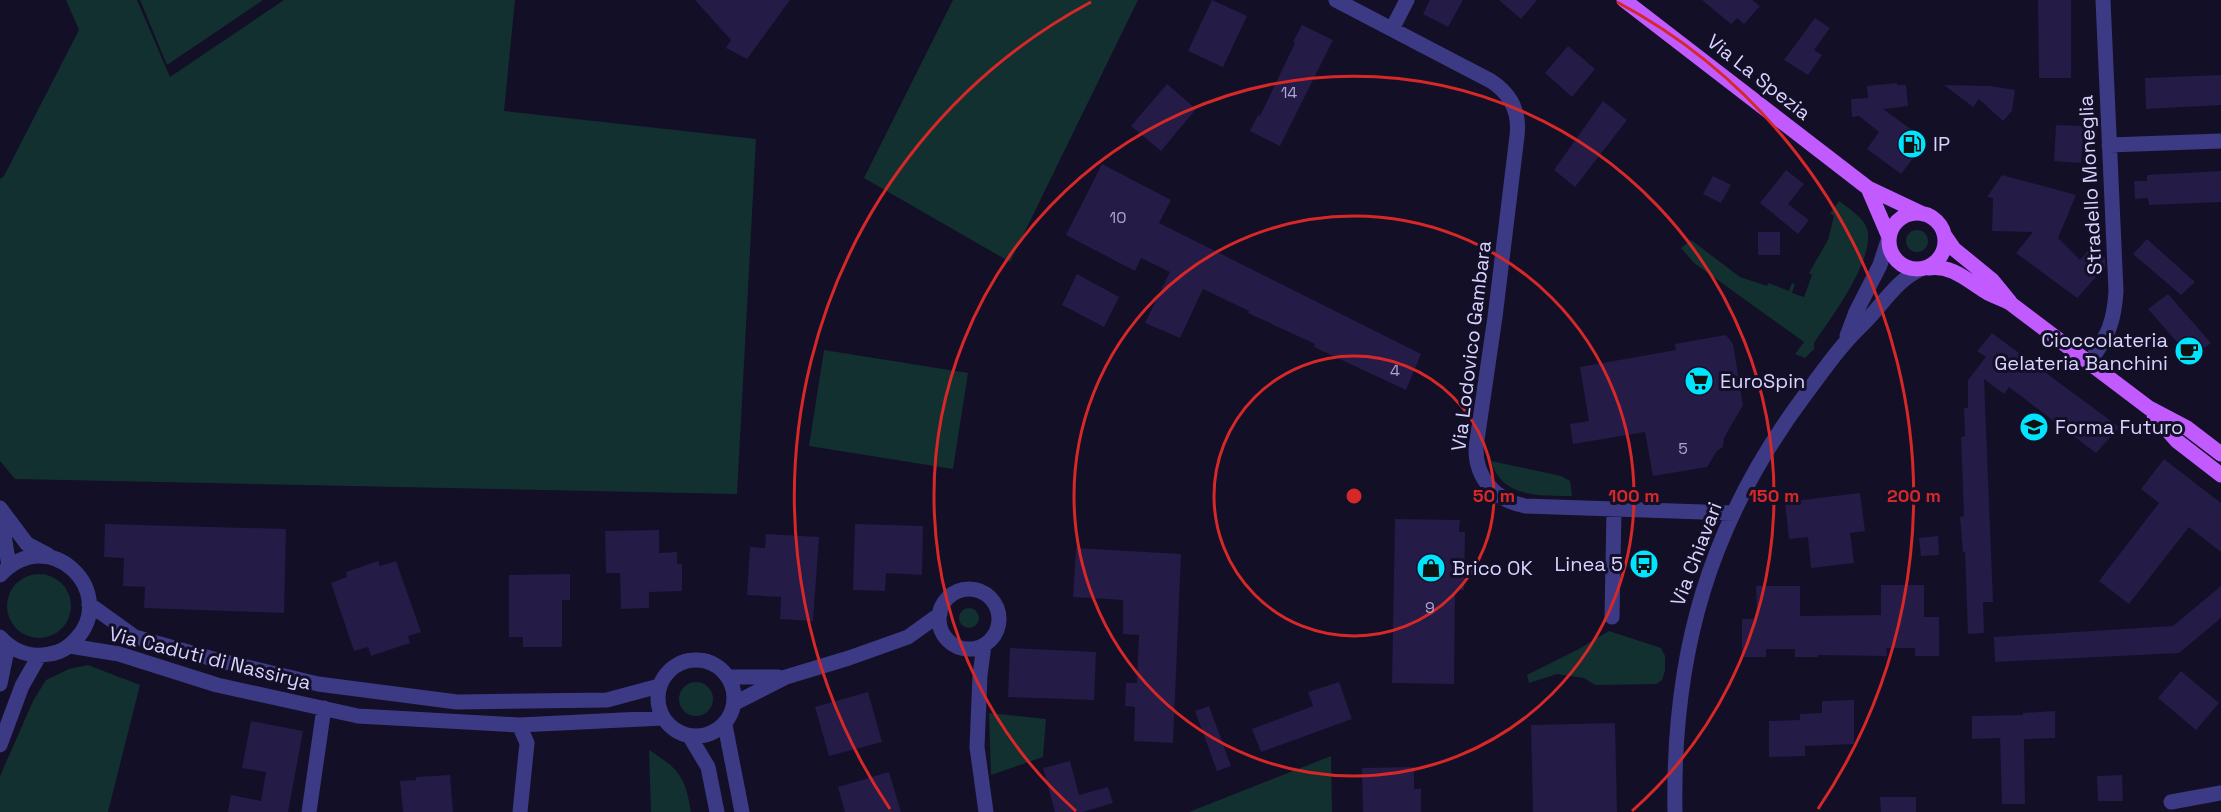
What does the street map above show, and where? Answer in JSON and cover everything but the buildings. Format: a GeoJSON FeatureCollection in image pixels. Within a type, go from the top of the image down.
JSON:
{"type":"FeatureCollection","features":[{"type":"Feature","properties":{"kind":"main road","name":"Via La Spezia"},"geometry":{"type":"LineString","coordinates":[[1624,0],[1868,188],[1935,219],[1954,249],[1992,280],[2015,306]]}},
{"type":"Feature","properties":{"kind":"main road","name":"Via La Spezia"},"geometry":{"type":"LineString","coordinates":[[1868,188],[1897,261],[1908,268],[1943,268],[1958,273],[1990,294],[2015,306],[2149,408],[2187,428],[2221,454]]}},
{"type":"Feature","properties":{"kind":"main road"},"geometry":{"type":"LineString","coordinates":[[1889,237],[1898,220],[1910,214],[1923,214]]}},
{"type":"Feature","properties":{"kind":"main road"},"geometry":{"type":"LineString","coordinates":[[1924,268],[1934,265],[1942,255],[1946,242],[1945,236]]}},
{"type":"Feature","properties":{"kind":"main road","name":"Via La Spezia"},"geometry":{"type":"LineString","coordinates":[[2149,408],[2176,441],[2221,475]]}},
{"type":"Feature","properties":{"kind":"street","name":"Via Lodovico Gambara"},"geometry":{"type":"LineString","coordinates":[[1336,0],[1498,85],[1509,97],[1518,119],[1497,305],[1476,447],[1476,460],[1486,484],[1495,493],[1518,505],[1733,513]]}},
{"type":"Feature","properties":{"kind":"street"},"geometry":{"type":"LineString","coordinates":[[1392,29],[1407,0]]}},
{"type":"Feature","properties":{"kind":"street","name":"Stradello Moneglia"},"geometry":{"type":"LineString","coordinates":[[2090,362],[2108,334],[2114,314],[2116,291],[2103,0]]}},
{"type":"Feature","properties":{"kind":"street"},"geometry":{"type":"LineString","coordinates":[[2109,145],[2221,141]]}},
{"type":"Feature","properties":{"kind":"street","name":"Via Chiavari"},"geometry":{"type":"LineString","coordinates":[[1844,342],[1856,312],[1880,265],[1889,237]]}},
{"type":"Feature","properties":{"kind":"street","name":"Via Chiavari"},"geometry":{"type":"LineString","coordinates":[[1675,812],[1677,728],[1686,655],[1707,577],[1733,513],[1758,464],[1778,433],[1844,342],[1901,282],[1924,268]]}},
{"type":"Feature","properties":{"kind":"street"},"geometry":{"type":"LineString","coordinates":[[0,509],[4,570],[28,557],[50,556]]}},
{"type":"Feature","properties":{"kind":"street"},"geometry":{"type":"LineString","coordinates":[[0,509],[27,544],[66,563],[78,574],[87,588],[89,604],[88,620],[81,634],[70,646],[56,653],[39,656],[23,653],[4,641],[0,684]]}},
{"type":"Feature","properties":{"kind":"street"},"geometry":{"type":"LineString","coordinates":[[1612,617],[1614,510]]}},
{"type":"Feature","properties":{"kind":"street"},"geometry":{"type":"LineString","coordinates":[[966,589],[984,592],[991,598],[999,614],[996,632],[984,645],[968,649],[952,643],[946,637],[939,622],[940,614],[942,605],[948,597],[966,589]]}},
{"type":"Feature","properties":{"kind":"street","name":"Via Caduti di Nassirya"},"geometry":{"type":"LineString","coordinates":[[89,604],[135,637],[217,660],[318,684],[457,702],[607,699],[659,686]]}},
{"type":"Feature","properties":{"kind":"street"},"geometry":{"type":"LineString","coordinates":[[735,703],[786,677],[911,636],[940,614]]}},
{"type":"Feature","properties":{"kind":"street"},"geometry":{"type":"LineString","coordinates":[[911,636],[946,637]]}},
{"type":"Feature","properties":{"kind":"street"},"geometry":{"type":"LineString","coordinates":[[984,645],[980,675],[977,747],[986,812]]}},
{"type":"Feature","properties":{"kind":"street","name":"Via Caduti di Nassirya"},"geometry":{"type":"LineString","coordinates":[[70,646],[113,653],[217,685],[358,716],[519,725],[663,718]]}},
{"type":"Feature","properties":{"kind":"street"},"geometry":{"type":"LineString","coordinates":[[0,745],[22,686],[39,656]]}},
{"type":"Feature","properties":{"kind":"street"},"geometry":{"type":"LineString","coordinates":[[691,660],[709,662],[729,677],[735,694],[735,703],[725,725],[715,733],[702,737],[690,737],[679,733],[663,718],[659,708],[659,686],[665,675],[674,667],[691,660]]}},
{"type":"Feature","properties":{"kind":"street"},"geometry":{"type":"LineString","coordinates":[[729,677],[759,679],[786,677]]}},
{"type":"Feature","properties":{"kind":"street"},"geometry":{"type":"LineString","coordinates":[[309,812],[324,708]]}},
{"type":"Feature","properties":{"kind":"street"},"geometry":{"type":"LineString","coordinates":[[519,725],[527,743],[520,812]]}},
{"type":"Feature","properties":{"kind":"street"},"geometry":{"type":"LineString","coordinates":[[725,725],[742,812]]}},
{"type":"Feature","properties":{"kind":"street"},"geometry":{"type":"LineString","coordinates":[[690,737],[708,767],[717,812]]}},
{"type":"Feature","properties":{"kind":"street"},"geometry":{"type":"LineString","coordinates":[[2171,801],[2221,793]]}},
{"type":"Feature","properties":{"kind":"green space"},"geometry":{"type":"Polygon","coordinates":[[[66,0],[137,0],[170,77],[284,0],[515,0],[504,111],[756,139],[737,494],[15,479],[0,461],[0,179],[4,176],[79,30],[66,0]]]}},
{"type":"Feature","properties":{"kind":"green space"},"geometry":{"type":"Polygon","coordinates":[[[140,0],[263,0],[167,65],[140,0]]]}},
{"type":"Feature","properties":{"kind":"green space"},"geometry":{"type":"Polygon","coordinates":[[[953,0],[1138,0],[1010,262],[864,178],[953,0]]]}},
{"type":"Feature","properties":{"kind":"green space"},"geometry":{"type":"Polygon","coordinates":[[[1839,201],[1864,222],[1868,238],[1866,253],[1851,286],[1814,343],[1814,349],[1805,358],[1795,354],[1804,342],[1694,263],[1681,248],[1691,240],[1740,277],[1767,286],[1768,283],[1789,291],[1792,283],[1795,284],[1792,293],[1804,297],[1812,275],[1809,273],[1828,240],[1834,216],[1830,213],[1839,201]]]}},
{"type":"Feature","properties":{"kind":"green space"},"geometry":{"type":"Polygon","coordinates":[[[1913,230],[1921,230],[1928,237],[1928,245],[1921,252],[1913,252],[1906,245],[1906,237],[1913,230]]]}},
{"type":"Feature","properties":{"kind":"green space"},"geometry":{"type":"Polygon","coordinates":[[[824,350],[968,373],[953,469],[809,446],[824,350]]]}},
{"type":"Feature","properties":{"kind":"green space"},"geometry":{"type":"Polygon","coordinates":[[[1491,461],[1561,476],[1570,481],[1572,496],[1536,495],[1513,489],[1496,473],[1491,461]]]}},
{"type":"Feature","properties":{"kind":"green space"},"geometry":{"type":"Polygon","coordinates":[[[33,574],[45,574],[62,583],[69,594],[71,606],[69,618],[62,629],[45,638],[33,638],[21,633],[12,624],[7,612],[7,600],[12,588],[21,579],[33,574]]]}},
{"type":"Feature","properties":{"kind":"green space"},"geometry":{"type":"Polygon","coordinates":[[[969,608],[976,611],[979,618],[976,625],[969,628],[962,625],[959,618],[962,611],[969,608]]]}},
{"type":"Feature","properties":{"kind":"green space"},"geometry":{"type":"Polygon","coordinates":[[[1609,631],[1661,648],[1665,656],[1665,671],[1662,680],[1656,684],[1595,685],[1584,678],[1557,674],[1529,683],[1527,675],[1609,631]]]}},
{"type":"Feature","properties":{"kind":"green space"},"geometry":{"type":"Polygon","coordinates":[[[88,665],[140,685],[108,812],[0,812],[0,776],[33,701],[46,680],[69,669],[88,665]]]}},
{"type":"Feature","properties":{"kind":"green space"},"geometry":{"type":"Polygon","coordinates":[[[696,682],[708,687],[713,699],[708,711],[696,716],[684,711],[679,699],[684,687],[696,682]]]}},
{"type":"Feature","properties":{"kind":"green space"},"geometry":{"type":"Polygon","coordinates":[[[989,713],[1046,719],[1043,757],[991,775],[989,713]]]}},
{"type":"Feature","properties":{"kind":"green space"},"geometry":{"type":"Polygon","coordinates":[[[649,750],[668,763],[679,775],[686,790],[691,812],[651,812],[649,750]]]}},
{"type":"Feature","properties":{"kind":"green space"},"geometry":{"type":"Polygon","coordinates":[[[1331,756],[1332,812],[1189,812],[1331,756]]]}},
{"type":"Feature","properties":{"kind":"place","name":"IP"},"geometry":{"type":"Point","coordinates":[1912,144]}},
{"type":"Feature","properties":{"kind":"place","name":"Cioccolateria Gelateria Banchini"},"geometry":{"type":"Point","coordinates":[2189,351]}},
{"type":"Feature","properties":{"kind":"place","name":"EuroSpin"},"geometry":{"type":"Point","coordinates":[1699,381]}},
{"type":"Feature","properties":{"kind":"place","name":"Forma Futuro"},"geometry":{"type":"Point","coordinates":[2034,427]}},
{"type":"Feature","properties":{"kind":"place","name":"Linea 5"},"geometry":{"type":"Point","coordinates":[1644,564]}},
{"type":"Feature","properties":{"kind":"place","name":"Brico OK"},"geometry":{"type":"Point","coordinates":[1431,568]}}]}
